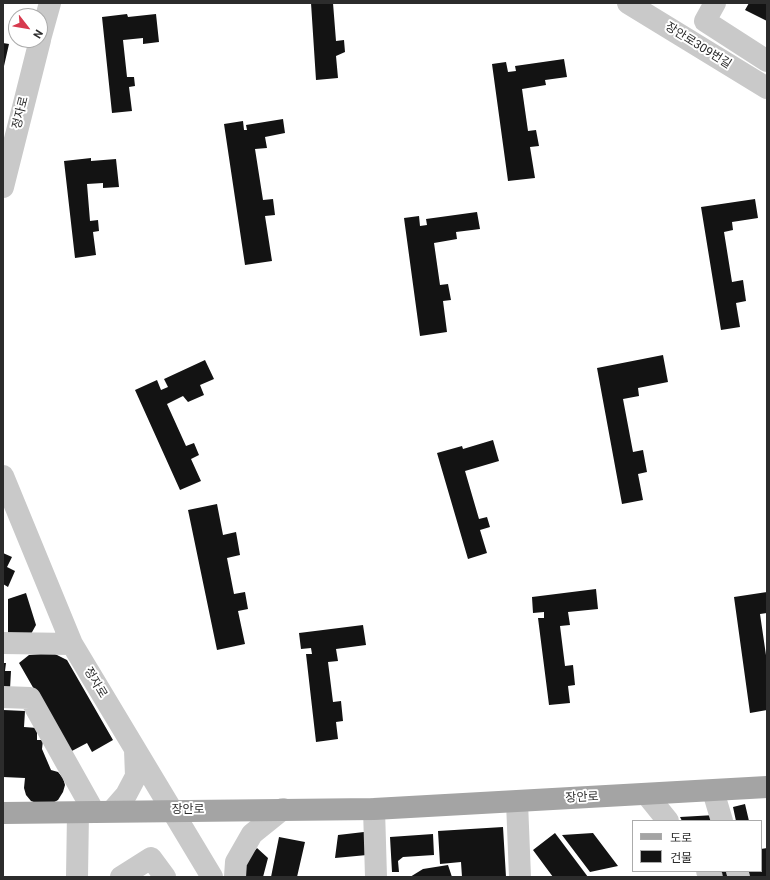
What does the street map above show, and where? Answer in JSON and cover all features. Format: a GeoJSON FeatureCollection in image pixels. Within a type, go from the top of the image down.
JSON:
{"type":"FeatureCollection","features":[{"type":"Feature","properties":{"kind":"main road","name":"장안로"},"geometry":{"type":"LineString","coordinates":[[3,813],[374,809],[647,795],[767,787]]}},
{"type":"Feature","properties":{"kind":"street","name":"장안로309번길"},"geometry":{"type":"LineString","coordinates":[[628,3],[767,88]]}},
{"type":"Feature","properties":{"kind":"street"},"geometry":{"type":"LineString","coordinates":[[715,3],[705,21],[767,61]]}},
{"type":"Feature","properties":{"kind":"street","name":"정자로"},"geometry":{"type":"LineString","coordinates":[[4,173],[12,114],[37,48]]}},
{"type":"Feature","properties":{"kind":"street","name":"정자로"},"geometry":{"type":"LineString","coordinates":[[3,476],[72,644],[212,877]]}},
{"type":"Feature","properties":{"kind":"street"},"geometry":{"type":"LineString","coordinates":[[3,643],[72,644]]}},
{"type":"Feature","properties":{"kind":"street"},"geometry":{"type":"LineString","coordinates":[[3,697],[30,698],[95,812],[77,877]]}},
{"type":"Feature","properties":{"kind":"street"},"geometry":{"type":"LineString","coordinates":[[95,812],[126,796],[136,776],[134,749]]}},
{"type":"Feature","properties":{"kind":"street"},"geometry":{"type":"LineString","coordinates":[[713,791],[722,820]]}},
{"type":"Feature","properties":{"kind":"street"},"geometry":{"type":"LineString","coordinates":[[647,795],[667,820]]}},
{"type":"Feature","properties":{"kind":"street"},"geometry":{"type":"LineString","coordinates":[[517,802],[520,877]]}},
{"type":"Feature","properties":{"kind":"street"},"geometry":{"type":"LineString","coordinates":[[374,809],[376,877]]}},
{"type":"Feature","properties":{"kind":"street"},"geometry":{"type":"LineString","coordinates":[[235,877],[236,862],[252,834],[283,810]]}},
{"type":"Feature","properties":{"kind":"street"},"geometry":{"type":"LineString","coordinates":[[121,877],[151,858],[165,877]]}},
{"type":"Feature","properties":{"kind":"building"},"geometry":{"type":"Polygon","coordinates":[[[311,3],[333,3],[336,41],[344,40],[345,52],[336,56],[338,78],[316,80],[311,3]]]}},
{"type":"Feature","properties":{"kind":"building"},"geometry":{"type":"Polygon","coordinates":[[[749,3],[767,3],[767,21],[745,10],[749,3]]]}},
{"type":"Feature","properties":{"kind":"building"},"geometry":{"type":"Polygon","coordinates":[[[127,14],[128,17],[156,14],[159,42],[143,44],[143,38],[123,40],[127,77],[134,77],[135,86],[129,87],[132,111],[112,113],[102,17],[127,14]]]}},
{"type":"Feature","properties":{"kind":"building"},"geometry":{"type":"Polygon","coordinates":[[[3,43],[8,44],[8,48],[3,66],[3,43]]]}},
{"type":"Feature","properties":{"kind":"building"},"geometry":{"type":"Polygon","coordinates":[[[564,59],[567,77],[545,80],[546,85],[522,89],[528,131],[536,130],[539,146],[530,147],[535,178],[508,181],[492,64],[506,62],[508,72],[516,71],[515,66],[564,59]]]}},
{"type":"Feature","properties":{"kind":"building"},"geometry":{"type":"Polygon","coordinates":[[[283,119],[285,133],[265,137],[267,148],[255,149],[263,200],[273,199],[275,215],[265,216],[272,261],[245,265],[224,124],[243,121],[244,130],[247,130],[246,125],[283,119]]]}},
{"type":"Feature","properties":{"kind":"building"},"geometry":{"type":"Polygon","coordinates":[[[91,158],[91,161],[116,159],[119,187],[103,188],[103,183],[87,184],[90,221],[98,220],[99,231],[93,232],[96,255],[75,258],[64,161],[91,158]]]}},
{"type":"Feature","properties":{"kind":"building"},"geometry":{"type":"Polygon","coordinates":[[[755,199],[758,218],[732,222],[733,230],[724,232],[732,282],[743,280],[746,301],[736,303],[740,327],[721,330],[701,207],[755,199]]]}},
{"type":"Feature","properties":{"kind":"building"},"geometry":{"type":"Polygon","coordinates":[[[477,212],[480,229],[456,232],[457,239],[434,243],[440,285],[448,284],[451,300],[443,301],[447,332],[420,336],[404,218],[419,216],[420,226],[427,225],[426,219],[477,212]]]}},
{"type":"Feature","properties":{"kind":"building"},"geometry":{"type":"Polygon","coordinates":[[[663,355],[668,382],[638,388],[639,396],[623,399],[633,452],[643,450],[647,472],[638,474],[643,500],[622,504],[597,368],[663,355]]]}},
{"type":"Feature","properties":{"kind":"building"},"geometry":{"type":"Polygon","coordinates":[[[205,360],[214,379],[200,385],[204,395],[188,402],[183,396],[167,404],[186,446],[194,443],[199,455],[191,459],[201,481],[180,490],[135,390],[157,380],[161,390],[168,387],[164,379],[205,360]]]}},
{"type":"Feature","properties":{"kind":"building"},"geometry":{"type":"Polygon","coordinates":[[[493,440],[499,461],[465,471],[479,519],[487,517],[490,527],[480,530],[487,553],[468,559],[437,453],[462,446],[463,449],[493,440]]]}},
{"type":"Feature","properties":{"kind":"building"},"geometry":{"type":"Polygon","coordinates":[[[217,504],[223,535],[236,532],[240,555],[227,558],[234,594],[245,592],[248,609],[238,611],[245,644],[217,650],[188,510],[217,504]]]}},
{"type":"Feature","properties":{"kind":"building"},"geometry":{"type":"Polygon","coordinates":[[[3,553],[12,557],[7,567],[15,571],[8,587],[3,584],[3,553]]]}},
{"type":"Feature","properties":{"kind":"building"},"geometry":{"type":"Polygon","coordinates":[[[596,589],[598,609],[568,612],[570,625],[560,626],[565,666],[573,665],[575,685],[568,686],[570,703],[549,705],[538,618],[544,618],[544,612],[533,613],[532,597],[596,589]]]}},
{"type":"Feature","properties":{"kind":"building"},"geometry":{"type":"Polygon","coordinates":[[[767,592],[767,613],[760,614],[767,662],[767,710],[750,713],[734,597],[767,592]]]}},
{"type":"Feature","properties":{"kind":"building"},"geometry":{"type":"Polygon","coordinates":[[[26,593],[36,625],[31,634],[8,634],[8,599],[26,593]]]}},
{"type":"Feature","properties":{"kind":"building"},"geometry":{"type":"Polygon","coordinates":[[[363,625],[366,645],[336,649],[338,661],[328,662],[333,702],[341,701],[343,721],[336,722],[338,739],[316,742],[306,654],[312,654],[311,648],[301,649],[299,633],[363,625]]]}},
{"type":"Feature","properties":{"kind":"building"},"geometry":{"type":"Polygon","coordinates":[[[55,654],[67,660],[113,740],[92,752],[87,743],[70,752],[19,663],[29,655],[55,654]]]}},
{"type":"Feature","properties":{"kind":"building"},"geometry":{"type":"Polygon","coordinates":[[[3,663],[6,663],[5,671],[11,671],[10,689],[3,689],[3,663]]]}},
{"type":"Feature","properties":{"kind":"building"},"geometry":{"type":"Polygon","coordinates":[[[3,710],[25,711],[24,727],[37,728],[37,740],[43,740],[42,749],[51,770],[58,772],[63,778],[65,785],[63,792],[58,800],[49,805],[31,801],[26,795],[24,788],[25,778],[3,777],[3,710]]]}},
{"type":"Feature","properties":{"kind":"building"},"geometry":{"type":"Polygon","coordinates":[[[745,804],[749,820],[736,820],[733,807],[745,804]]]}},
{"type":"Feature","properties":{"kind":"building"},"geometry":{"type":"Polygon","coordinates":[[[715,815],[716,820],[682,820],[680,817],[715,815]]]}},
{"type":"Feature","properties":{"kind":"building"},"geometry":{"type":"Polygon","coordinates":[[[503,827],[506,877],[462,877],[461,862],[440,864],[438,831],[503,827]]]}},
{"type":"Feature","properties":{"kind":"building"},"geometry":{"type":"Polygon","coordinates":[[[364,832],[367,855],[335,858],[338,835],[364,832]]]}},
{"type":"Feature","properties":{"kind":"building"},"geometry":{"type":"Polygon","coordinates":[[[555,833],[588,877],[553,877],[533,850],[555,833]]]}},
{"type":"Feature","properties":{"kind":"building"},"geometry":{"type":"Polygon","coordinates":[[[593,833],[618,866],[590,872],[562,835],[593,833]]]}},
{"type":"Feature","properties":{"kind":"building"},"geometry":{"type":"Polygon","coordinates":[[[433,834],[434,855],[403,857],[398,861],[399,872],[392,872],[390,837],[433,834]]]}},
{"type":"Feature","properties":{"kind":"building"},"geometry":{"type":"Polygon","coordinates":[[[279,837],[305,842],[297,877],[271,877],[279,837]]]}},
{"type":"Feature","properties":{"kind":"building"},"geometry":{"type":"Polygon","coordinates":[[[257,848],[268,858],[263,877],[236,877],[239,868],[257,848]]]}},
{"type":"Feature","properties":{"kind":"building"},"geometry":{"type":"Polygon","coordinates":[[[767,848],[767,877],[747,877],[745,872],[762,872],[762,849],[767,848]]]}},
{"type":"Feature","properties":{"kind":"building"},"geometry":{"type":"Polygon","coordinates":[[[448,865],[452,877],[410,877],[423,869],[448,865]]]}},
{"type":"Feature","properties":{"kind":"building"},"geometry":{"type":"Polygon","coordinates":[[[718,872],[734,872],[736,877],[720,877],[718,872]]]}}]}
